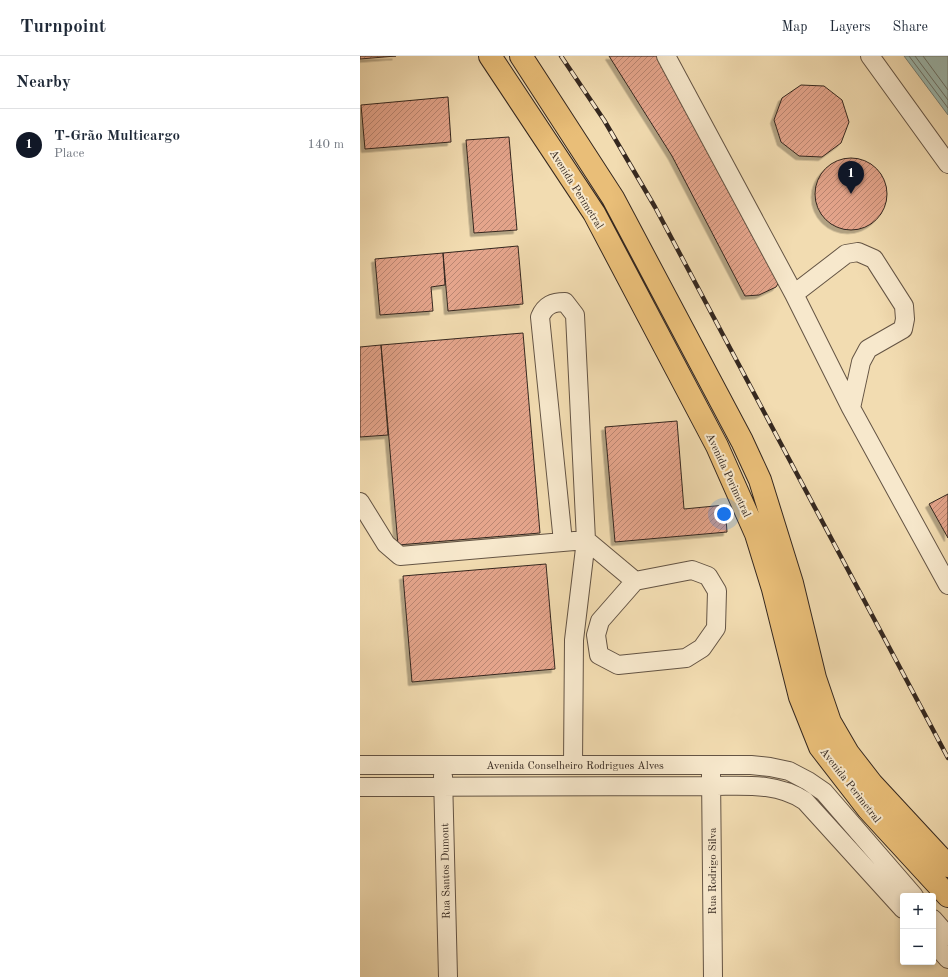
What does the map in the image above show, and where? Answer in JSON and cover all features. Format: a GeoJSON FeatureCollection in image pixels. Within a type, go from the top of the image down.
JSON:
{"type":"FeatureCollection","features":[{"type":"Feature","properties":{"kind":"main road","name":"Avenida Perimetral"},"geometry":{"type":"LineString","coordinates":[[490,56],[594,213],[717,446],[756,534],[773,589],[800,697],[820,747],[868,809],[948,896]]}},
{"type":"Feature","properties":{"kind":"main road","name":"Avenida Perimetral"},"geometry":{"type":"LineString","coordinates":[[521,56],[612,198],[742,441],[760,480],[792,583],[815,678],[830,722],[848,753],[872,784],[948,866]]}},
{"type":"Feature","properties":{"kind":"street"},"geometry":{"type":"LineString","coordinates":[[666,56],[794,294],[851,408],[948,585]]}},
{"type":"Feature","properties":{"kind":"street"},"geometry":{"type":"LineString","coordinates":[[870,56],[948,164]]}},
{"type":"Feature","properties":{"kind":"street"},"geometry":{"type":"LineString","coordinates":[[794,294],[846,254],[858,252],[874,259],[904,306],[905,319],[903,329],[868,348],[861,362],[851,408]]}},
{"type":"Feature","properties":{"kind":"street"},"geometry":{"type":"LineString","coordinates":[[564,542],[540,317],[543,310],[553,302],[565,302],[575,315],[586,540],[574,640],[573,765]]}},
{"type":"Feature","properties":{"kind":"street"},"geometry":{"type":"LineString","coordinates":[[360,502],[386,544],[400,556],[586,540],[635,581]]}},
{"type":"Feature","properties":{"kind":"street"},"geometry":{"type":"LineString","coordinates":[[692,570],[708,576],[717,591],[716,628],[702,648],[686,658],[618,665],[599,655],[596,635],[600,621],[635,581],[692,570]]}},
{"type":"Feature","properties":{"kind":"street","name":"Avenida Conselheiro Rodrigues Alves"},"geometry":{"type":"LineString","coordinates":[[360,765],[712,765],[770,767],[789,771],[808,781],[824,792],[911,893]]}},
{"type":"Feature","properties":{"kind":"street","name":"Rua Santos Dumont"},"geometry":{"type":"LineString","coordinates":[[443,765],[448,977]]}},
{"type":"Feature","properties":{"kind":"street","name":"Rua Rodrigo Silva"},"geometry":{"type":"LineString","coordinates":[[712,765],[713,977]]}},
{"type":"Feature","properties":{"kind":"street","name":"Avenida Conselheiro Rodrigues Alves"},"geometry":{"type":"LineString","coordinates":[[360,787],[443,788],[711,786],[781,789],[794,794],[805,801],[900,906]]}},
{"type":"Feature","properties":{"kind":"street"},"geometry":{"type":"LineString","coordinates":[[936,922],[948,936]]}},
{"type":"Feature","properties":{"kind":"street"},"geometry":{"type":"LineString","coordinates":[[936,945],[948,959]]}},
{"type":"Feature","properties":{"kind":"water"},"geometry":{"type":"Polygon","coordinates":[[[904,56],[948,56],[948,115],[904,56]]]}},
{"type":"Feature","properties":{"kind":"building"},"geometry":{"type":"Polygon","coordinates":[[[360,56],[396,56],[360,59],[360,56]]]}},
{"type":"Feature","properties":{"kind":"building"},"geometry":{"type":"Polygon","coordinates":[[[609,56],[658,56],[782,277],[776,287],[759,295],[745,296],[672,156],[609,56]]]}},
{"type":"Feature","properties":{"kind":"building"},"geometry":{"type":"Polygon","coordinates":[[[801,85],[824,86],[842,100],[849,122],[841,143],[822,157],[799,156],[781,142],[774,120],[782,98],[801,85]]]}},
{"type":"Feature","properties":{"kind":"building"},"geometry":{"type":"Polygon","coordinates":[[[448,97],[451,142],[365,149],[361,105],[448,97]]]}},
{"type":"Feature","properties":{"kind":"building"},"geometry":{"type":"Polygon","coordinates":[[[509,137],[517,230],[474,233],[466,140],[509,137]]]}},
{"type":"Feature","properties":{"kind":"building"},"geometry":{"type":"Polygon","coordinates":[[[844,158],[858,158],[865,160],[877,168],[885,180],[887,194],[885,208],[877,220],[865,228],[858,230],[844,230],[837,228],[825,220],[817,208],[815,201],[815,187],[817,180],[825,168],[837,160],[844,158]]]}},
{"type":"Feature","properties":{"kind":"building"},"geometry":{"type":"Polygon","coordinates":[[[518,246],[523,304],[448,311],[443,253],[518,246]]]}},
{"type":"Feature","properties":{"kind":"building"},"geometry":{"type":"Polygon","coordinates":[[[443,253],[445,285],[431,287],[433,311],[380,315],[375,259],[443,253]]]}},
{"type":"Feature","properties":{"kind":"building"},"geometry":{"type":"Polygon","coordinates":[[[523,333],[540,533],[398,545],[381,345],[523,333]]]}},
{"type":"Feature","properties":{"kind":"building"},"geometry":{"type":"Polygon","coordinates":[[[381,345],[388,435],[360,437],[360,347],[381,345]]]}},
{"type":"Feature","properties":{"kind":"building"},"geometry":{"type":"Polygon","coordinates":[[[677,421],[684,509],[725,505],[727,532],[615,542],[605,427],[677,421]]]}},
{"type":"Feature","properties":{"kind":"building"},"geometry":{"type":"Polygon","coordinates":[[[948,494],[948,538],[929,504],[948,494]]]}},
{"type":"Feature","properties":{"kind":"building"},"geometry":{"type":"Polygon","coordinates":[[[546,564],[555,669],[412,682],[403,576],[546,564]]]}},
{"type":"Feature","properties":{"kind":"railway"},"geometry":{"type":"LineString","coordinates":[[561,56],[604,120],[655,207],[948,758]]}},
{"type":"Feature","properties":{"kind":"place","name":"T-Grão Multicargo"},"geometry":{"type":"Point","coordinates":[851,194]}}]}
